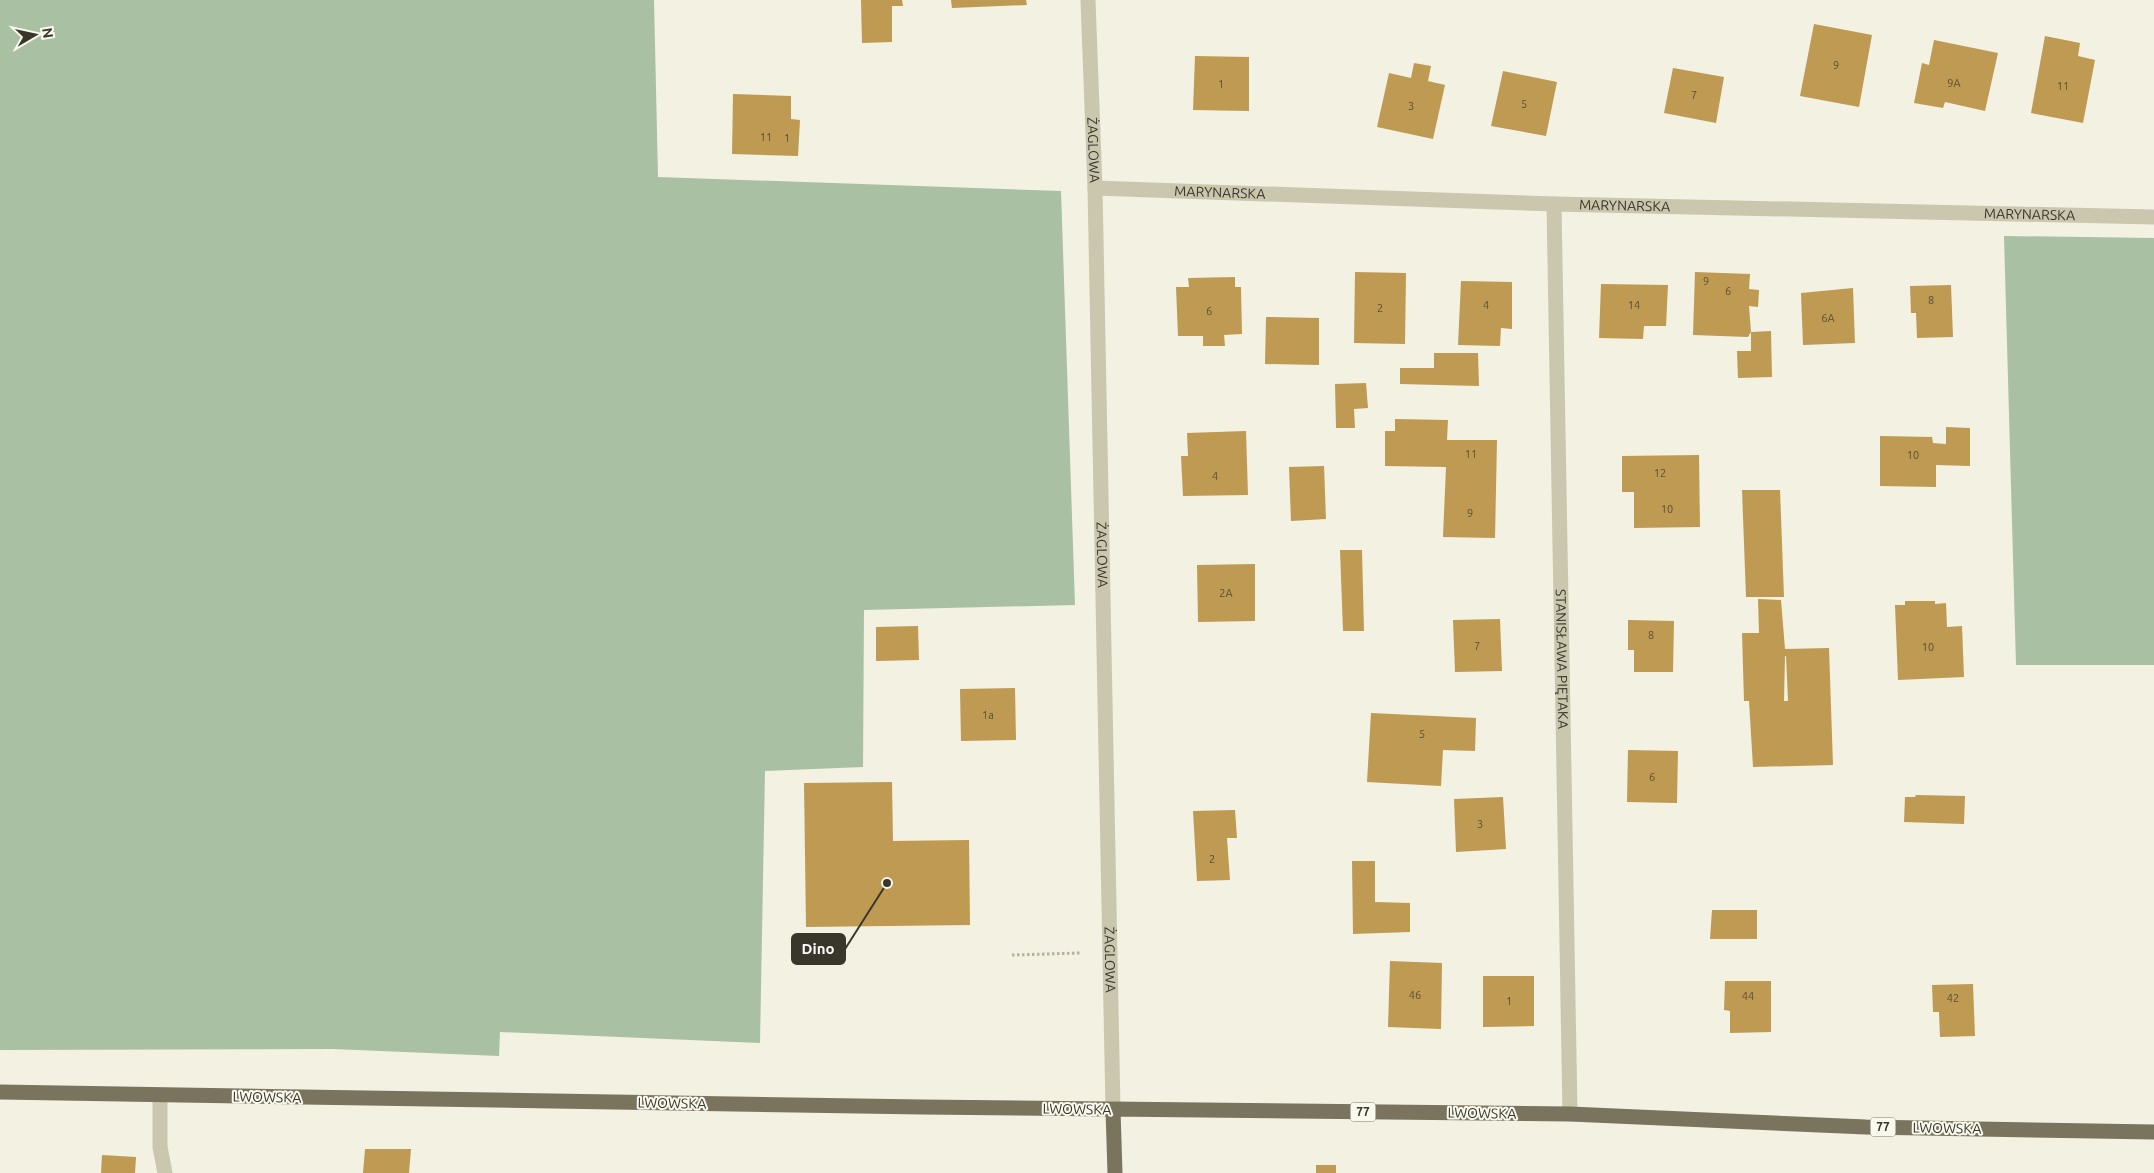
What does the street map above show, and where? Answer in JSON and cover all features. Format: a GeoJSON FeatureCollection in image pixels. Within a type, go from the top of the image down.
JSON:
{"type":"FeatureCollection","features":[{"type":"Feature","properties":{"kind":"main road","name":"LWOWSKA"},"geometry":{"type":"LineString","coordinates":[[0,1092],[1112,1110],[1570,1114],[1866,1127],[2154,1132]]}},
{"type":"Feature","properties":{"kind":"main road"},"geometry":{"type":"LineString","coordinates":[[1112,1110],[1114,1173]]}},
{"type":"Feature","properties":{"kind":"street","name":"ŻAGLOWA"},"geometry":{"type":"LineString","coordinates":[[1088,0],[1095,188],[1112,1110]]}},
{"type":"Feature","properties":{"kind":"street","name":"MARYNARSKA"},"geometry":{"type":"LineString","coordinates":[[1095,188],[1554,204],[2154,218]]}},
{"type":"Feature","properties":{"kind":"street","name":"STANISŁAWA PIĘTAKA"},"geometry":{"type":"LineString","coordinates":[[1554,204],[1570,1114]]}},
{"type":"Feature","properties":{"kind":"street"},"geometry":{"type":"LineString","coordinates":[[160,1095],[160,1147],[165,1173]]}},
{"type":"Feature","properties":{"kind":"path"},"geometry":{"type":"LineString","coordinates":[[1012,955],[1082,953]]}},
{"type":"Feature","properties":{"kind":"green space"},"geometry":{"type":"Polygon","coordinates":[[[0,0],[654,0],[658,177],[1061,191],[1075,605],[864,610],[863,767],[765,771],[760,1043],[500,1032],[499,1056],[333,1049],[0,1050],[0,0]]]}},
{"type":"Feature","properties":{"kind":"green space"},"geometry":{"type":"Polygon","coordinates":[[[2004,236],[2154,238],[2154,665],[2016,665],[2004,236]]]}},
{"type":"Feature","properties":{"kind":"building"},"geometry":{"type":"Polygon","coordinates":[[[861,0],[902,0],[903,6],[892,6],[892,42],[862,43],[861,0]]]}},
{"type":"Feature","properties":{"kind":"building"},"geometry":{"type":"Polygon","coordinates":[[[951,0],[1026,0],[1027,5],[952,8],[951,0]]]}},
{"type":"Feature","properties":{"kind":"building"},"geometry":{"type":"Polygon","coordinates":[[[1814,24],[1872,35],[1859,107],[1800,96],[1814,24]]]}},
{"type":"Feature","properties":{"kind":"building"},"geometry":{"type":"Polygon","coordinates":[[[2045,36],[2080,43],[2078,56],[2095,60],[2083,123],[2031,113],[2045,36]]]}},
{"type":"Feature","properties":{"kind":"building"},"geometry":{"type":"Polygon","coordinates":[[[1934,40],[1998,53],[1985,111],[1945,102],[1943,108],[1914,103],[1922,63],[1929,65],[1934,40]]]}},
{"type":"Feature","properties":{"kind":"building"},"geometry":{"type":"Polygon","coordinates":[[[1195,56],[1249,57],[1249,111],[1193,110],[1195,56]]]}},
{"type":"Feature","properties":{"kind":"building"},"geometry":{"type":"Polygon","coordinates":[[[1414,63],[1431,66],[1428,81],[1445,85],[1433,139],[1377,127],[1389,73],[1411,78],[1414,63]]]}},
{"type":"Feature","properties":{"kind":"building"},"geometry":{"type":"Polygon","coordinates":[[[1673,68],[1724,77],[1716,123],[1664,113],[1673,68]]]}},
{"type":"Feature","properties":{"kind":"building"},"geometry":{"type":"Polygon","coordinates":[[[1503,71],[1557,82],[1546,136],[1491,126],[1503,71]]]}},
{"type":"Feature","properties":{"kind":"building"},"geometry":{"type":"Polygon","coordinates":[[[733,94],[791,96],[791,119],[800,120],[798,156],[732,154],[733,94]]]}},
{"type":"Feature","properties":{"kind":"building"},"geometry":{"type":"Polygon","coordinates":[[[1355,272],[1406,273],[1405,344],[1354,343],[1355,272]]]}},
{"type":"Feature","properties":{"kind":"building"},"geometry":{"type":"Polygon","coordinates":[[[1695,272],[1750,274],[1749,289],[1759,290],[1758,307],[1749,306],[1751,332],[1748,337],[1693,335],[1695,272]]]}},
{"type":"Feature","properties":{"kind":"building"},"geometry":{"type":"Polygon","coordinates":[[[1235,277],[1235,287],[1241,287],[1242,334],[1224,335],[1225,346],[1203,346],[1203,336],[1178,336],[1176,287],[1189,287],[1188,278],[1235,277]]]}},
{"type":"Feature","properties":{"kind":"building"},"geometry":{"type":"Polygon","coordinates":[[[1461,281],[1512,282],[1512,329],[1501,328],[1500,346],[1458,345],[1461,281]]]}},
{"type":"Feature","properties":{"kind":"building"},"geometry":{"type":"Polygon","coordinates":[[[1601,284],[1668,285],[1666,326],[1644,326],[1643,339],[1599,338],[1601,284]]]}},
{"type":"Feature","properties":{"kind":"building"},"geometry":{"type":"Polygon","coordinates":[[[1951,285],[1953,337],[1917,338],[1916,313],[1911,313],[1910,286],[1951,285]]]}},
{"type":"Feature","properties":{"kind":"building"},"geometry":{"type":"Polygon","coordinates":[[[1853,288],[1855,343],[1803,345],[1801,293],[1853,288]]]}},
{"type":"Feature","properties":{"kind":"building"},"geometry":{"type":"Polygon","coordinates":[[[1266,317],[1319,318],[1319,365],[1265,364],[1266,317]]]}},
{"type":"Feature","properties":{"kind":"building"},"geometry":{"type":"Polygon","coordinates":[[[1771,331],[1772,377],[1738,378],[1737,351],[1751,351],[1751,332],[1771,331]]]}},
{"type":"Feature","properties":{"kind":"building"},"geometry":{"type":"Polygon","coordinates":[[[1434,353],[1478,353],[1479,386],[1400,384],[1400,368],[1434,368],[1434,353]]]}},
{"type":"Feature","properties":{"kind":"building"},"geometry":{"type":"Polygon","coordinates":[[[1366,383],[1368,408],[1354,409],[1355,428],[1336,428],[1335,384],[1366,383]]]}},
{"type":"Feature","properties":{"kind":"building"},"geometry":{"type":"Polygon","coordinates":[[[1395,419],[1448,420],[1447,440],[1497,440],[1495,538],[1443,537],[1446,467],[1385,466],[1385,431],[1395,431],[1395,419]]]}},
{"type":"Feature","properties":{"kind":"building"},"geometry":{"type":"Polygon","coordinates":[[[1946,427],[1970,428],[1970,466],[1936,465],[1936,487],[1880,486],[1880,436],[1932,437],[1933,443],[1946,444],[1946,427]]]}},
{"type":"Feature","properties":{"kind":"building"},"geometry":{"type":"Polygon","coordinates":[[[1246,431],[1248,495],[1183,496],[1181,456],[1188,456],[1187,433],[1246,431]]]}},
{"type":"Feature","properties":{"kind":"building"},"geometry":{"type":"Polygon","coordinates":[[[1699,455],[1700,527],[1634,528],[1634,492],[1622,492],[1622,456],[1699,455]]]}},
{"type":"Feature","properties":{"kind":"building"},"geometry":{"type":"Polygon","coordinates":[[[1324,466],[1326,519],[1291,521],[1289,467],[1324,466]]]}},
{"type":"Feature","properties":{"kind":"building"},"geometry":{"type":"Polygon","coordinates":[[[1742,490],[1780,490],[1784,597],[1746,597],[1742,490]]]}},
{"type":"Feature","properties":{"kind":"building"},"geometry":{"type":"Polygon","coordinates":[[[1340,550],[1362,550],[1364,631],[1343,631],[1340,550]]]}},
{"type":"Feature","properties":{"kind":"building"},"geometry":{"type":"Polygon","coordinates":[[[1255,564],[1255,621],[1198,622],[1197,565],[1255,564]]]}},
{"type":"Feature","properties":{"kind":"building"},"geometry":{"type":"Polygon","coordinates":[[[1758,599],[1781,600],[1785,649],[1829,648],[1833,765],[1753,767],[1749,701],[1744,701],[1742,633],[1759,633],[1758,599]],[[1786,656],[1784,701],[1788,701],[1786,656]]]}},
{"type":"Feature","properties":{"kind":"building"},"geometry":{"type":"Polygon","coordinates":[[[1905,601],[1935,601],[1935,604],[1946,603],[1947,627],[1962,626],[1964,677],[1898,680],[1895,605],[1905,605],[1905,601]]]}},
{"type":"Feature","properties":{"kind":"building"},"geometry":{"type":"Polygon","coordinates":[[[1500,619],[1502,671],[1455,672],[1453,620],[1500,619]]]}},
{"type":"Feature","properties":{"kind":"building"},"geometry":{"type":"Polygon","coordinates":[[[1628,620],[1674,621],[1673,672],[1634,672],[1634,650],[1628,650],[1628,620]]]}},
{"type":"Feature","properties":{"kind":"building"},"geometry":{"type":"Polygon","coordinates":[[[918,626],[919,660],[876,661],[876,627],[918,626]]]}},
{"type":"Feature","properties":{"kind":"building"},"geometry":{"type":"Polygon","coordinates":[[[1015,688],[1016,740],[961,741],[960,689],[1015,688]]]}},
{"type":"Feature","properties":{"kind":"building"},"geometry":{"type":"Polygon","coordinates":[[[1371,713],[1476,718],[1475,751],[1443,750],[1441,786],[1367,782],[1371,713]]]}},
{"type":"Feature","properties":{"kind":"building"},"geometry":{"type":"Polygon","coordinates":[[[1628,750],[1678,751],[1677,803],[1627,802],[1628,750]]]}},
{"type":"Feature","properties":{"kind":"building"},"geometry":{"type":"Polygon","coordinates":[[[892,782],[893,841],[969,840],[970,925],[806,927],[804,783],[892,782]]]}},
{"type":"Feature","properties":{"kind":"building"},"geometry":{"type":"Polygon","coordinates":[[[1916,795],[1965,796],[1964,824],[1904,822],[1905,797],[1915,797],[1916,795]]]}},
{"type":"Feature","properties":{"kind":"building"},"geometry":{"type":"Polygon","coordinates":[[[1503,797],[1506,849],[1456,852],[1454,799],[1503,797]]]}},
{"type":"Feature","properties":{"kind":"building"},"geometry":{"type":"Polygon","coordinates":[[[1235,810],[1237,838],[1227,838],[1230,880],[1197,881],[1193,811],[1235,810]]]}},
{"type":"Feature","properties":{"kind":"building"},"geometry":{"type":"Polygon","coordinates":[[[1352,861],[1375,861],[1375,902],[1410,903],[1410,932],[1353,934],[1352,861]]]}},
{"type":"Feature","properties":{"kind":"building"},"geometry":{"type":"Polygon","coordinates":[[[1712,910],[1757,910],[1757,939],[1710,939],[1712,910]]]}},
{"type":"Feature","properties":{"kind":"building"},"geometry":{"type":"Polygon","coordinates":[[[1390,961],[1442,963],[1441,1029],[1388,1027],[1390,961]]]}},
{"type":"Feature","properties":{"kind":"building"},"geometry":{"type":"Polygon","coordinates":[[[1483,976],[1534,976],[1534,1026],[1483,1027],[1483,976]]]}},
{"type":"Feature","properties":{"kind":"building"},"geometry":{"type":"Polygon","coordinates":[[[1725,981],[1771,981],[1771,1032],[1730,1033],[1730,1011],[1724,1010],[1725,981]]]}},
{"type":"Feature","properties":{"kind":"building"},"geometry":{"type":"Polygon","coordinates":[[[1973,984],[1975,1036],[1940,1037],[1939,1012],[1933,1012],[1932,985],[1973,984]]]}},
{"type":"Feature","properties":{"kind":"building"},"geometry":{"type":"Polygon","coordinates":[[[365,1149],[411,1149],[409,1173],[363,1173],[365,1149]]]}},
{"type":"Feature","properties":{"kind":"building"},"geometry":{"type":"Polygon","coordinates":[[[102,1155],[136,1157],[135,1173],[101,1173],[102,1155]]]}},
{"type":"Feature","properties":{"kind":"building"},"geometry":{"type":"Polygon","coordinates":[[[1316,1165],[1336,1165],[1336,1173],[1316,1173],[1316,1165]]]}},
{"type":"Feature","properties":{"kind":"place","name":"Dino"},"geometry":{"type":"Point","coordinates":[887,883]}}]}
